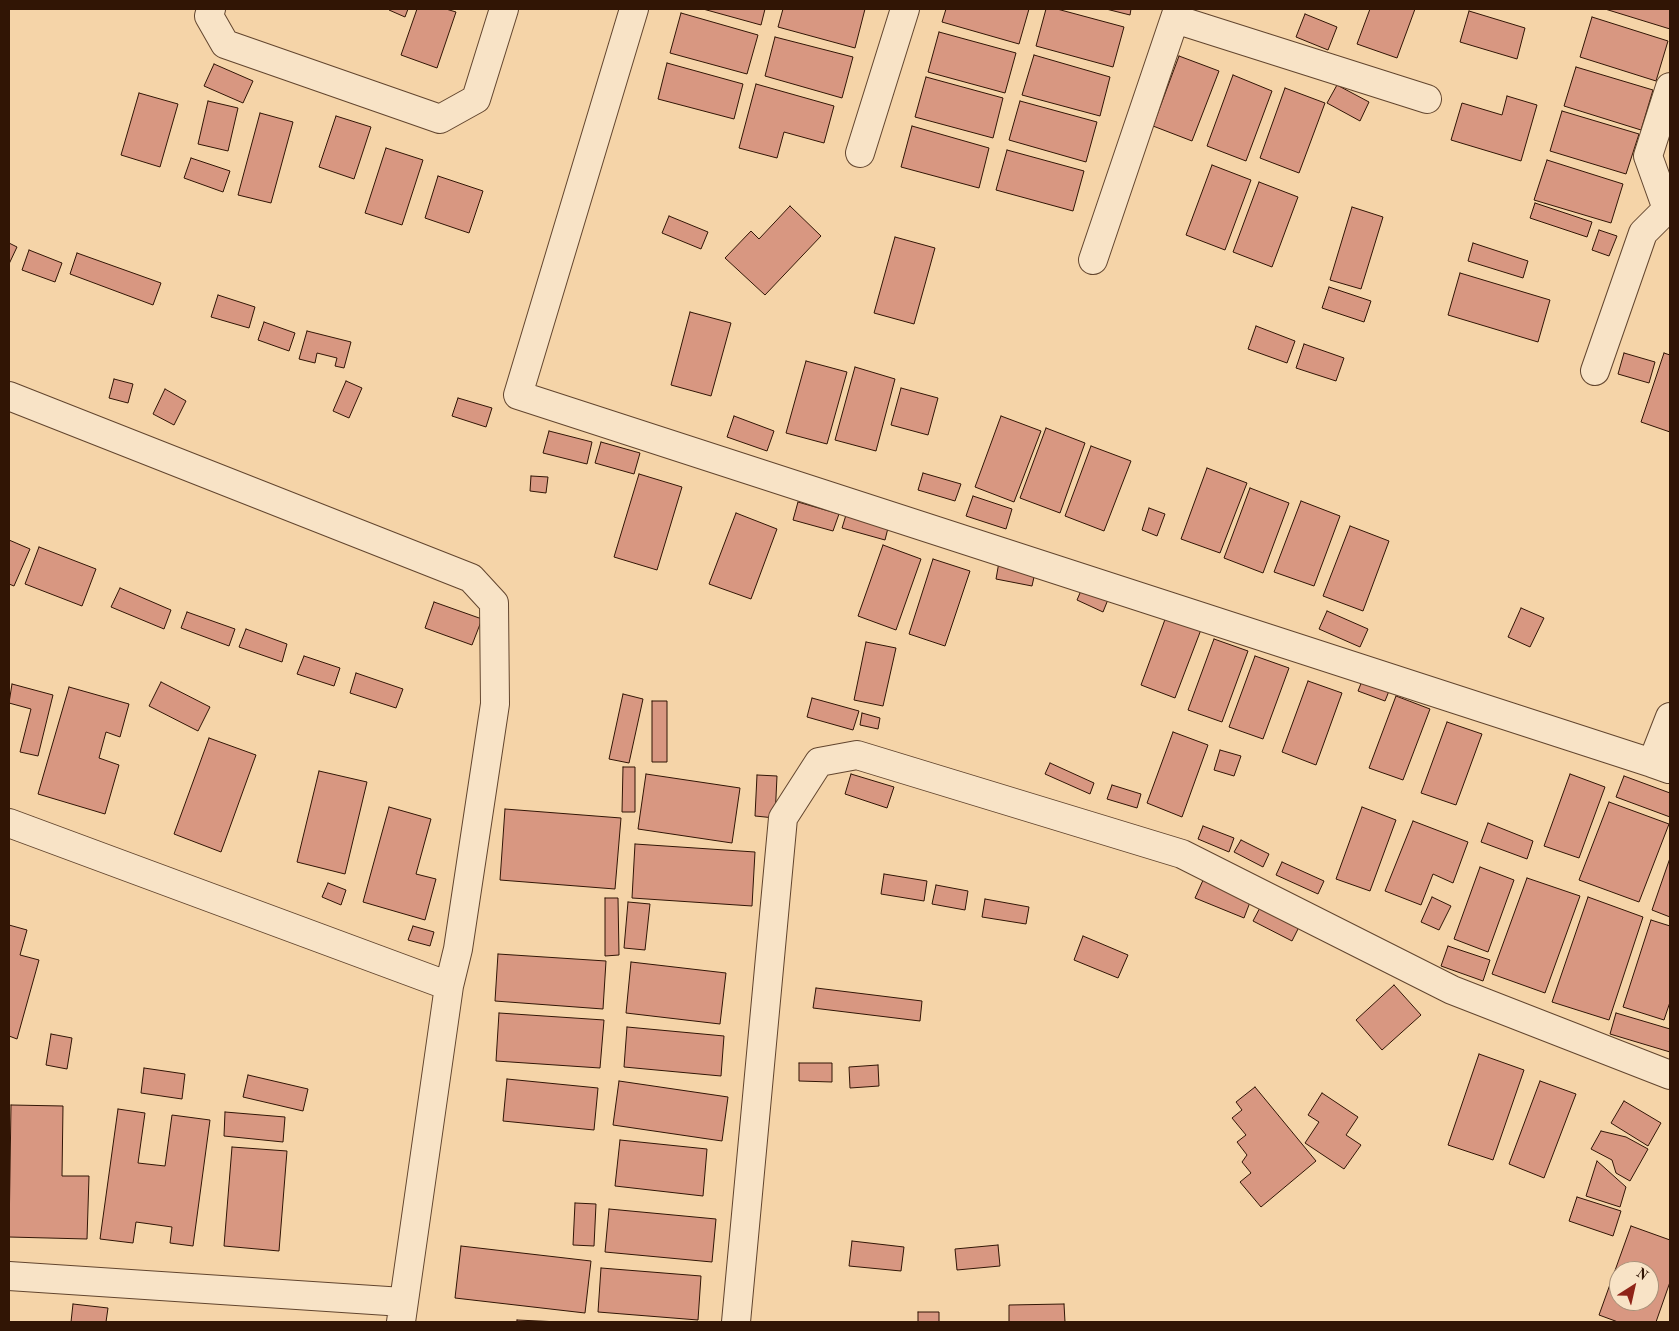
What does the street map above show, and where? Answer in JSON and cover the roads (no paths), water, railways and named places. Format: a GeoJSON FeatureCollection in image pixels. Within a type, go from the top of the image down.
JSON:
{"type":"FeatureCollection","features":[{"type":"Feature","properties":{"kind":"street"},"geometry":{"type":"LineString","coordinates":[[211,9],[209,16],[225,44],[440,118],[476,99],[504,9]]}},
{"type":"Feature","properties":{"kind":"street"},"geometry":{"type":"LineString","coordinates":[[634,9],[518,395],[1661,766],[1670,717]]}},
{"type":"Feature","properties":{"kind":"street"},"geometry":{"type":"LineString","coordinates":[[860,153],[905,9]]}},
{"type":"Feature","properties":{"kind":"street"},"geometry":{"type":"LineString","coordinates":[[1093,260],[1177,14],[1427,99]]}},
{"type":"Feature","properties":{"kind":"street"},"geometry":{"type":"LineString","coordinates":[[1595,371],[1643,233],[1669,209],[1648,156],[1670,87]]}},
{"type":"Feature","properties":{"kind":"street"},"geometry":{"type":"LineString","coordinates":[[9,396],[471,578],[494,603],[495,704],[458,949],[449,986],[402,1312],[9,1276]]}},
{"type":"Feature","properties":{"kind":"street"},"geometry":{"type":"LineString","coordinates":[[736,1322],[783,818],[819,762],[857,754],[1182,854],[1452,990],[1670,1075]]}},
{"type":"Feature","properties":{"kind":"street"},"geometry":{"type":"LineString","coordinates":[[9,823],[449,986]]}}]}
